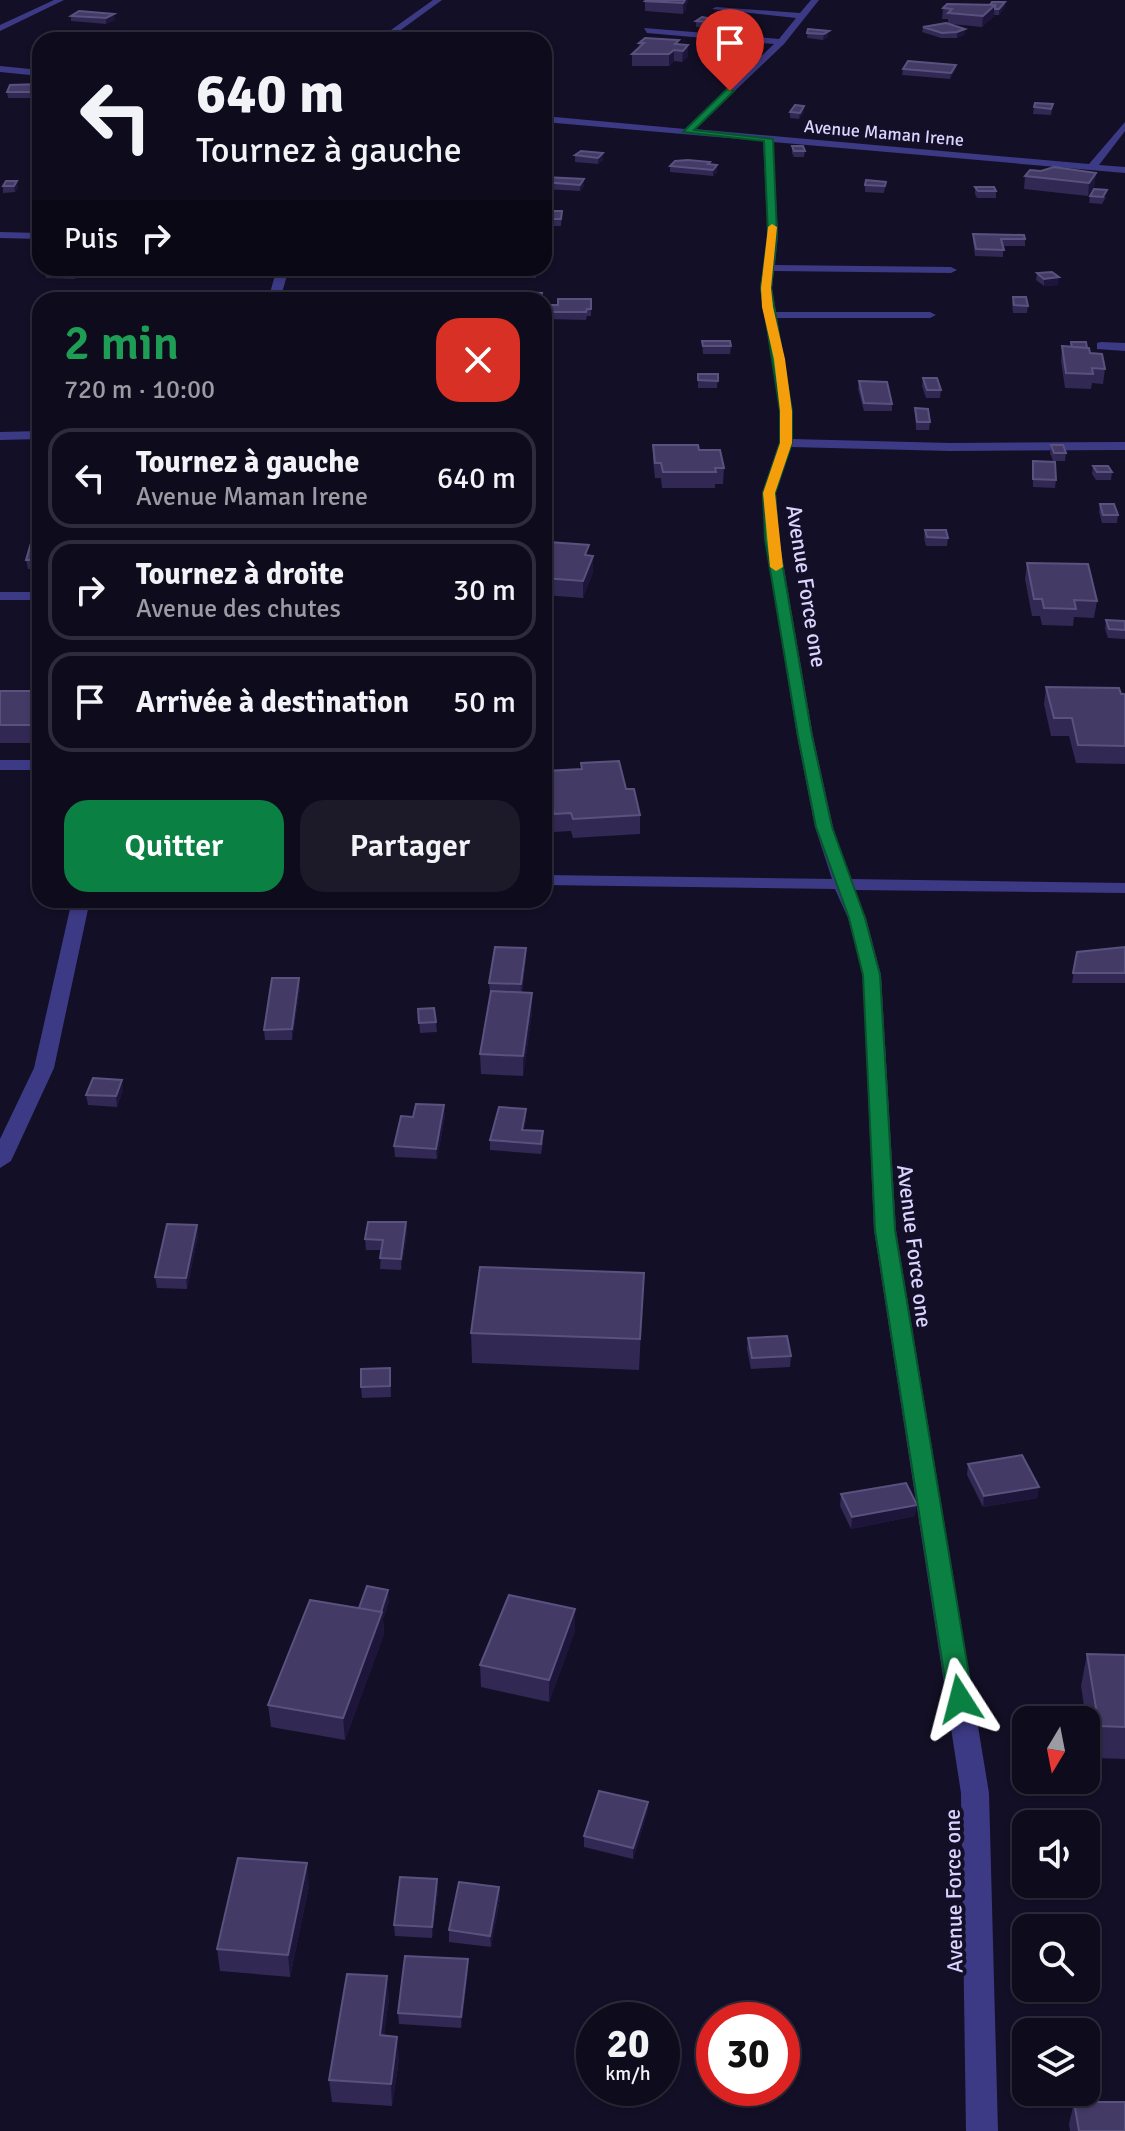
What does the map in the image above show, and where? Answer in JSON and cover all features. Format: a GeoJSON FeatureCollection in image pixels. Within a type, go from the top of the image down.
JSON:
{"type":"FeatureCollection","features":[{"type":"Feature","properties":{"kind":"street"},"geometry":{"type":"LineString","coordinates":[[0,28],[60,0]]}},
{"type":"Feature","properties":{"kind":"street"},"geometry":{"type":"LineString","coordinates":[[392,32],[438,0]]}},
{"type":"Feature","properties":{"kind":"street"},"geometry":{"type":"LineString","coordinates":[[687,132],[781,42],[815,0]]}},
{"type":"Feature","properties":{"kind":"street"},"geometry":{"type":"LineString","coordinates":[[716,9],[804,16]]}},
{"type":"Feature","properties":{"kind":"street"},"geometry":{"type":"LineString","coordinates":[[647,30],[781,42]]}},
{"type":"Feature","properties":{"kind":"street"},"geometry":{"type":"LineString","coordinates":[[0,69],[32,72]]}},
{"type":"Feature","properties":{"kind":"street","name":"Avenue Maman Irene"},"geometry":{"type":"LineString","coordinates":[[552,120],[1125,170]]}},
{"type":"Feature","properties":{"kind":"street"},"geometry":{"type":"LineString","coordinates":[[1092,167],[1125,125]]}},
{"type":"Feature","properties":{"kind":"street","name":"Avenue Force one"},"geometry":{"type":"LineString","coordinates":[[768,139],[773,235],[768,268],[769,315],[780,359],[786,411],[786,443],[769,493],[772,539],[814,783],[872,975],[885,1230],[975,1793],[982,2131]]}},
{"type":"Feature","properties":{"kind":"street"},"geometry":{"type":"LineString","coordinates":[[0,235],[32,236]]}},
{"type":"Feature","properties":{"kind":"street"},"geometry":{"type":"LineString","coordinates":[[768,268],[951,270]]}},
{"type":"Feature","properties":{"kind":"street"},"geometry":{"type":"LineString","coordinates":[[769,315],[930,315]]}},
{"type":"Feature","properties":{"kind":"street"},"geometry":{"type":"LineString","coordinates":[[1101,346],[1125,347]]}},
{"type":"Feature","properties":{"kind":"street"},"geometry":{"type":"LineString","coordinates":[[0,436],[32,435]]}},
{"type":"Feature","properties":{"kind":"street"},"geometry":{"type":"LineString","coordinates":[[786,443],[950,447],[1125,446]]}},
{"type":"Feature","properties":{"kind":"street"},"geometry":{"type":"LineString","coordinates":[[0,596],[32,596]]}},
{"type":"Feature","properties":{"kind":"street"},"geometry":{"type":"LineString","coordinates":[[0,765],[32,765]]}},
{"type":"Feature","properties":{"kind":"street"},"geometry":{"type":"LineString","coordinates":[[552,880],[1125,888]]}},
{"type":"Feature","properties":{"kind":"street"},"geometry":{"type":"LineString","coordinates":[[0,1161],[44,1068],[79,908]]}},
{"type":"Feature","properties":{"kind":"building"},"geometry":{"type":"Polygon","coordinates":[[[646,0],[685,0],[683,3],[646,0]]]}},
{"type":"Feature","properties":{"kind":"building"},"geometry":{"type":"Polygon","coordinates":[[[992,2],[1005,2],[995,9],[995,5],[990,5],[992,2]]]}},
{"type":"Feature","properties":{"kind":"building"},"geometry":{"type":"Polygon","coordinates":[[[947,4],[995,5],[983,16],[948,13],[952,9],[943,8],[947,4]]]}},
{"type":"Feature","properties":{"kind":"building"},"geometry":{"type":"Polygon","coordinates":[[[79,11],[114,14],[106,18],[71,16],[79,11]]]}},
{"type":"Feature","properties":{"kind":"building"},"geometry":{"type":"Polygon","coordinates":[[[702,17],[713,19],[696,21],[702,17]]]}},
{"type":"Feature","properties":{"kind":"building"},"geometry":{"type":"Polygon","coordinates":[[[946,23],[965,29],[942,33],[923,27],[946,23]]]}},
{"type":"Feature","properties":{"kind":"building"},"geometry":{"type":"Polygon","coordinates":[[[808,29],[829,31],[824,34],[807,33],[808,29]]]}},
{"type":"Feature","properties":{"kind":"building"},"geometry":{"type":"Polygon","coordinates":[[[645,38],[679,40],[675,44],[688,45],[683,51],[674,50],[669,54],[632,54],[645,38]]]}},
{"type":"Feature","properties":{"kind":"building"},"geometry":{"type":"Polygon","coordinates":[[[908,61],[956,65],[951,73],[903,69],[908,61]]]}},
{"type":"Feature","properties":{"kind":"building"},"geometry":{"type":"Polygon","coordinates":[[[32,84],[32,92],[7,92],[10,85],[32,84]]]}},
{"type":"Feature","properties":{"kind":"building"},"geometry":{"type":"Polygon","coordinates":[[[1035,103],[1053,104],[1051,109],[1034,107],[1035,103]]]}},
{"type":"Feature","properties":{"kind":"building"},"geometry":{"type":"Polygon","coordinates":[[[795,105],[804,106],[800,113],[790,112],[795,105]]]}},
{"type":"Feature","properties":{"kind":"building"},"geometry":{"type":"Polygon","coordinates":[[[792,146],[803,146],[805,151],[794,151],[792,146]]]}},
{"type":"Feature","properties":{"kind":"building"},"geometry":{"type":"Polygon","coordinates":[[[581,151],[603,153],[598,158],[575,155],[581,151]]]}},
{"type":"Feature","properties":{"kind":"building"},"geometry":{"type":"Polygon","coordinates":[[[675,161],[717,165],[713,170],[670,166],[675,161]]]}},
{"type":"Feature","properties":{"kind":"building"},"geometry":{"type":"Polygon","coordinates":[[[1054,167],[1096,173],[1089,183],[1025,176],[1030,170],[1054,167]]]}},
{"type":"Feature","properties":{"kind":"building"},"geometry":{"type":"Polygon","coordinates":[[[552,177],[584,179],[580,185],[552,183],[552,177]]]}},
{"type":"Feature","properties":{"kind":"building"},"geometry":{"type":"Polygon","coordinates":[[[866,180],[886,182],[885,186],[865,185],[866,180]]]}},
{"type":"Feature","properties":{"kind":"building"},"geometry":{"type":"Polygon","coordinates":[[[6,181],[17,181],[14,186],[3,186],[6,181]]]}},
{"type":"Feature","properties":{"kind":"building"},"geometry":{"type":"Polygon","coordinates":[[[975,187],[994,187],[996,191],[978,191],[975,187]]]}},
{"type":"Feature","properties":{"kind":"building"},"geometry":{"type":"Polygon","coordinates":[[[1094,189],[1107,190],[1103,197],[1090,196],[1094,189]]]}},
{"type":"Feature","properties":{"kind":"building"},"geometry":{"type":"Polygon","coordinates":[[[552,211],[562,211],[561,219],[552,219],[552,211]]]}},
{"type":"Feature","properties":{"kind":"building"},"geometry":{"type":"Polygon","coordinates":[[[973,234],[1024,235],[1025,239],[1001,239],[1004,250],[976,249],[973,234]]]}},
{"type":"Feature","properties":{"kind":"building"},"geometry":{"type":"Polygon","coordinates":[[[1052,272],[1059,277],[1044,279],[1037,273],[1052,272]]]}},
{"type":"Feature","properties":{"kind":"building"},"geometry":{"type":"Polygon","coordinates":[[[1013,297],[1026,297],[1028,306],[1014,305],[1013,297]]]}},
{"type":"Feature","properties":{"kind":"building"},"geometry":{"type":"Polygon","coordinates":[[[558,299],[591,299],[591,309],[586,312],[552,312],[552,305],[558,305],[558,299]]]}},
{"type":"Feature","properties":{"kind":"building"},"geometry":{"type":"Polygon","coordinates":[[[702,341],[730,341],[731,346],[703,346],[702,341]]]}},
{"type":"Feature","properties":{"kind":"building"},"geometry":{"type":"Polygon","coordinates":[[[1071,342],[1086,342],[1087,348],[1072,347],[1071,342]]]}},
{"type":"Feature","properties":{"kind":"building"},"geometry":{"type":"Polygon","coordinates":[[[1062,346],[1089,348],[1090,353],[1102,354],[1105,369],[1092,368],[1093,374],[1066,373],[1062,346]]]}},
{"type":"Feature","properties":{"kind":"building"},"geometry":{"type":"Polygon","coordinates":[[[698,374],[718,374],[718,381],[698,380],[698,374]]]}},
{"type":"Feature","properties":{"kind":"building"},"geometry":{"type":"Polygon","coordinates":[[[923,378],[937,378],[941,390],[927,390],[923,378]]]}},
{"type":"Feature","properties":{"kind":"building"},"geometry":{"type":"Polygon","coordinates":[[[859,381],[887,382],[892,404],[864,403],[859,381]]]}},
{"type":"Feature","properties":{"kind":"building"},"geometry":{"type":"Polygon","coordinates":[[[915,408],[928,409],[930,422],[917,422],[915,408]]]}},
{"type":"Feature","properties":{"kind":"building"},"geometry":{"type":"Polygon","coordinates":[[[653,445],[698,445],[699,450],[720,450],[724,468],[715,468],[716,472],[663,472],[661,463],[655,463],[653,445]]]}},
{"type":"Feature","properties":{"kind":"building"},"geometry":{"type":"Polygon","coordinates":[[[1051,445],[1063,445],[1066,453],[1054,453],[1051,445]]]}},
{"type":"Feature","properties":{"kind":"building"},"geometry":{"type":"Polygon","coordinates":[[[1033,461],[1055,462],[1056,480],[1033,479],[1033,461]]]}},
{"type":"Feature","properties":{"kind":"building"},"geometry":{"type":"Polygon","coordinates":[[[1093,466],[1108,466],[1112,472],[1097,472],[1093,466]]]}},
{"type":"Feature","properties":{"kind":"building"},"geometry":{"type":"Polygon","coordinates":[[[1100,504],[1114,504],[1118,515],[1103,515],[1100,504]]]}},
{"type":"Feature","properties":{"kind":"building"},"geometry":{"type":"Polygon","coordinates":[[[925,530],[946,530],[948,538],[927,537],[925,530]]]}},
{"type":"Feature","properties":{"kind":"building"},"geometry":{"type":"Polygon","coordinates":[[[552,542],[589,545],[585,555],[593,556],[583,581],[552,579],[552,542]]]}},
{"type":"Feature","properties":{"kind":"building"},"geometry":{"type":"Polygon","coordinates":[[[31,543],[32,543],[32,560],[26,560],[31,543]]]}},
{"type":"Feature","properties":{"kind":"building"},"geometry":{"type":"Polygon","coordinates":[[[1027,563],[1088,564],[1097,601],[1074,600],[1076,609],[1044,608],[1042,599],[1034,599],[1027,563]]]}},
{"type":"Feature","properties":{"kind":"building"},"geometry":{"type":"Polygon","coordinates":[[[1106,620],[1125,621],[1125,630],[1109,629],[1106,620]]]}},
{"type":"Feature","properties":{"kind":"building"},"geometry":{"type":"Polygon","coordinates":[[[1046,687],[1119,688],[1121,694],[1125,694],[1125,746],[1078,745],[1072,718],[1054,718],[1046,687]]]}},
{"type":"Feature","properties":{"kind":"building"},"geometry":{"type":"Polygon","coordinates":[[[0,691],[32,691],[32,725],[0,725],[0,691]]]}},
{"type":"Feature","properties":{"kind":"building"},"geometry":{"type":"Polygon","coordinates":[[[619,761],[626,789],[634,789],[640,815],[573,819],[571,813],[554,814],[552,771],[582,769],[581,763],[619,761]]]}},
{"type":"Feature","properties":{"kind":"building"},"geometry":{"type":"Polygon","coordinates":[[[495,947],[526,948],[521,984],[489,983],[495,947]]]}},
{"type":"Feature","properties":{"kind":"building"},"geometry":{"type":"Polygon","coordinates":[[[1125,947],[1125,973],[1073,973],[1077,952],[1125,947]]]}},
{"type":"Feature","properties":{"kind":"building"},"geometry":{"type":"Polygon","coordinates":[[[272,978],[299,978],[292,1029],[264,1030],[272,978]]]}},
{"type":"Feature","properties":{"kind":"building"},"geometry":{"type":"Polygon","coordinates":[[[491,991],[532,993],[523,1056],[480,1054],[491,991]]]}},
{"type":"Feature","properties":{"kind":"building"},"geometry":{"type":"Polygon","coordinates":[[[434,1008],[436,1022],[419,1023],[418,1009],[434,1008]]]}},
{"type":"Feature","properties":{"kind":"building"},"geometry":{"type":"Polygon","coordinates":[[[93,1078],[122,1080],[116,1096],[86,1095],[93,1078]]]}},
{"type":"Feature","properties":{"kind":"building"},"geometry":{"type":"Polygon","coordinates":[[[416,1104],[444,1105],[436,1149],[394,1146],[401,1116],[413,1117],[416,1104]]]}},
{"type":"Feature","properties":{"kind":"building"},"geometry":{"type":"Polygon","coordinates":[[[499,1107],[526,1109],[522,1130],[543,1131],[541,1144],[490,1140],[499,1107]]]}},
{"type":"Feature","properties":{"kind":"building"},"geometry":{"type":"Polygon","coordinates":[[[368,1222],[406,1222],[401,1259],[380,1258],[383,1240],[365,1239],[368,1222]]]}},
{"type":"Feature","properties":{"kind":"building"},"geometry":{"type":"Polygon","coordinates":[[[167,1224],[197,1225],[186,1278],[155,1277],[167,1224]]]}},
{"type":"Feature","properties":{"kind":"building"},"geometry":{"type":"Polygon","coordinates":[[[480,1267],[644,1273],[640,1339],[471,1333],[480,1267]]]}},
{"type":"Feature","properties":{"kind":"building"},"geometry":{"type":"Polygon","coordinates":[[[787,1336],[791,1356],[752,1358],[748,1338],[787,1336]]]}},
{"type":"Feature","properties":{"kind":"building"},"geometry":{"type":"Polygon","coordinates":[[[390,1368],[390,1386],[361,1387],[361,1369],[390,1368]]]}},
{"type":"Feature","properties":{"kind":"building"},"geometry":{"type":"Polygon","coordinates":[[[1022,1455],[1039,1487],[984,1496],[968,1464],[1022,1455]]]}},
{"type":"Feature","properties":{"kind":"building"},"geometry":{"type":"Polygon","coordinates":[[[906,1483],[917,1505],[852,1517],[841,1494],[906,1483]]]}},
{"type":"Feature","properties":{"kind":"building"},"geometry":{"type":"Polygon","coordinates":[[[367,1586],[388,1590],[381,1612],[359,1608],[367,1586]]]}},
{"type":"Feature","properties":{"kind":"building"},"geometry":{"type":"Polygon","coordinates":[[[509,1595],[575,1609],[549,1680],[480,1665],[509,1595]]]}},
{"type":"Feature","properties":{"kind":"building"},"geometry":{"type":"Polygon","coordinates":[[[310,1600],[382,1612],[343,1718],[268,1705],[310,1600]]]}},
{"type":"Feature","properties":{"kind":"building"},"geometry":{"type":"Polygon","coordinates":[[[1087,1654],[1125,1655],[1125,1727],[1100,1726],[1100,1706],[1096,1706],[1087,1654]]]}},
{"type":"Feature","properties":{"kind":"building"},"geometry":{"type":"Polygon","coordinates":[[[599,1791],[648,1802],[633,1848],[584,1836],[599,1791]]]}},
{"type":"Feature","properties":{"kind":"building"},"geometry":{"type":"Polygon","coordinates":[[[238,1858],[307,1863],[288,1955],[217,1949],[238,1858]]]}},
{"type":"Feature","properties":{"kind":"building"},"geometry":{"type":"Polygon","coordinates":[[[400,1877],[437,1879],[432,1927],[394,1925],[400,1877]]]}},
{"type":"Feature","properties":{"kind":"building"},"geometry":{"type":"Polygon","coordinates":[[[459,1882],[499,1887],[490,1936],[449,1930],[459,1882]]]}},
{"type":"Feature","properties":{"kind":"building"},"geometry":{"type":"Polygon","coordinates":[[[405,1956],[468,1959],[461,2017],[398,2013],[405,1956]]]}},
{"type":"Feature","properties":{"kind":"building"},"geometry":{"type":"Polygon","coordinates":[[[347,1974],[387,1976],[380,2035],[397,2037],[391,2084],[329,2080],[347,1974]]]}},
{"type":"Feature","properties":{"kind":"building"},"geometry":{"type":"Polygon","coordinates":[[[1125,2102],[1125,2131],[1079,2131],[1075,2106],[1125,2102]]]}},
{"type":"Feature","properties":{"kind":"slow traffic"},"geometry":{"type":"LineString","coordinates":[[772,227],[766,288],[780,359],[786,411],[786,443],[769,493],[776,567]]}},
{"type":"Feature","properties":{"kind":"route"},"geometry":{"type":"LineString","coordinates":[[730,91],[687,132],[768,139],[773,235],[766,288],[780,359],[786,411],[786,443],[769,493],[772,539],[805,736],[824,827],[857,918],[872,975],[885,1230],[960,1699]]}}]}
